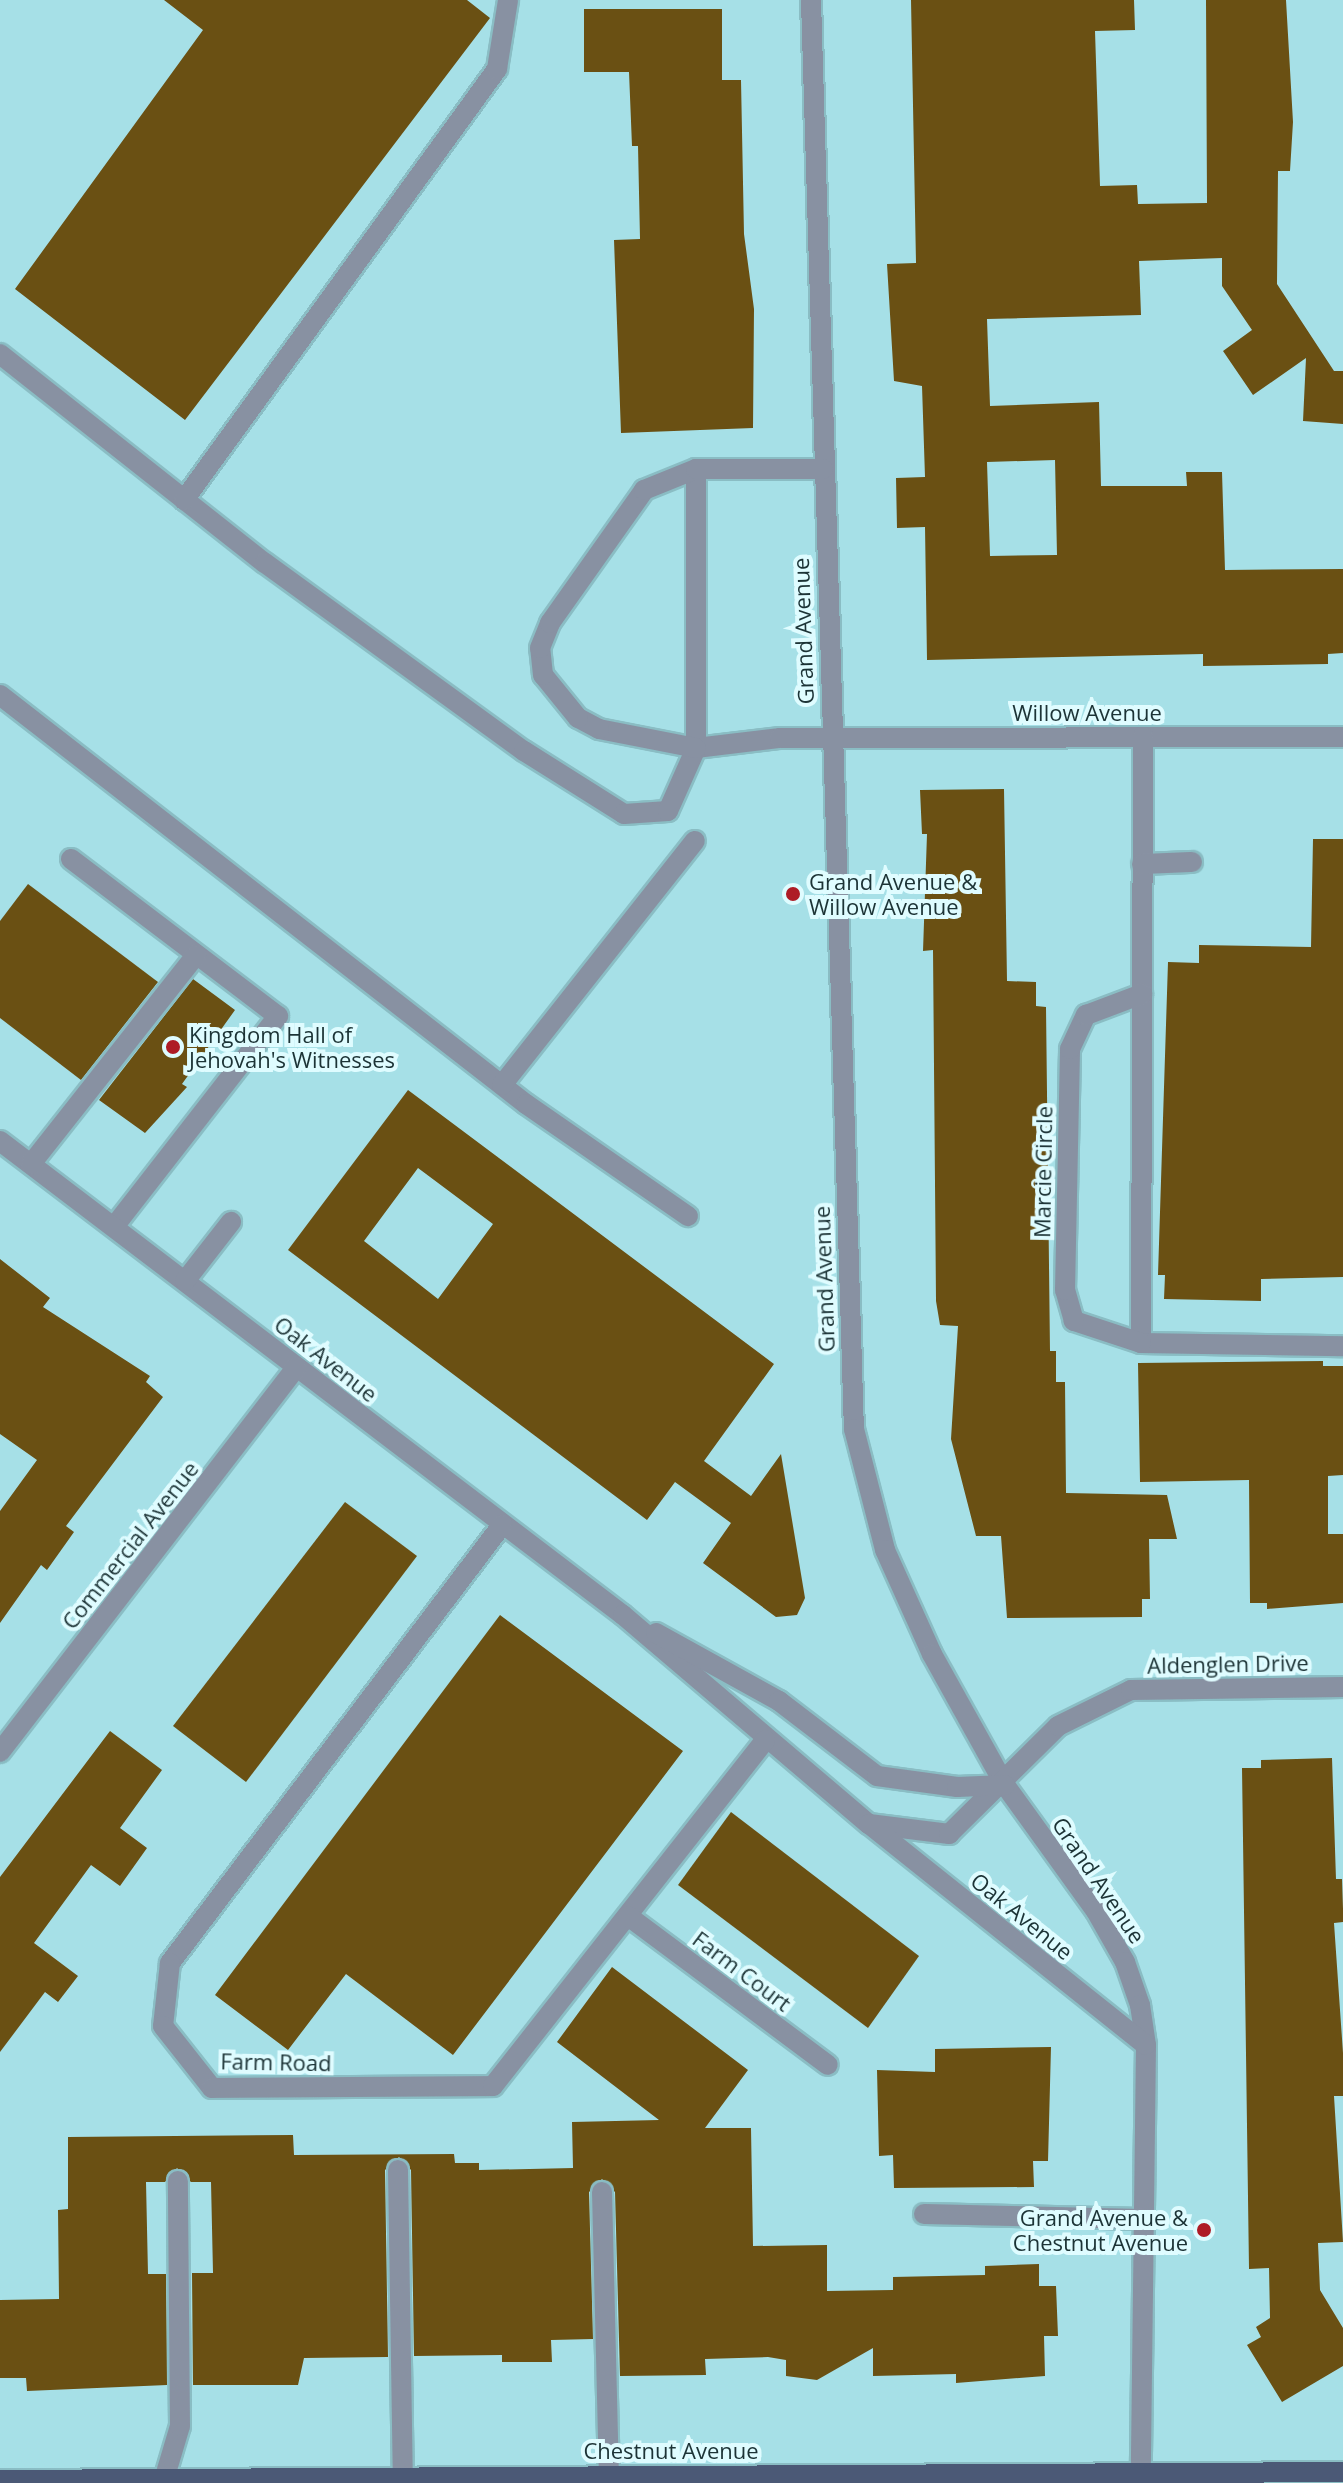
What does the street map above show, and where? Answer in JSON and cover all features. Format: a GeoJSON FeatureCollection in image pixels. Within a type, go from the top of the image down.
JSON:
{"type":"FeatureCollection","features":[{"type":"Feature","properties":{"kind":"main road","name":"Chestnut Avenue"},"geometry":{"type":"LineString","coordinates":[[0,2480],[1141,2477],[1343,2472]]}},
{"type":"Feature","properties":{"kind":"street"},"geometry":{"type":"LineString","coordinates":[[184,500],[497,69],[508,0]]}},
{"type":"Feature","properties":{"kind":"street","name":"Grand Avenue"},"geometry":{"type":"LineString","coordinates":[[811,0],[830,735],[854,1429],[885,1550],[932,1654],[1005,1785],[1096,1911],[1125,1962],[1146,2045],[1141,2477]]}},
{"type":"Feature","properties":{"kind":"street"},"geometry":{"type":"LineString","coordinates":[[0,354],[184,500],[524,751],[624,814],[668,811],[696,748],[696,469],[823,469]]}},
{"type":"Feature","properties":{"kind":"street","name":"Willow Avenue"},"geometry":{"type":"LineString","coordinates":[[696,469],[644,490],[550,623],[540,648],[543,675],[578,718],[599,729],[696,748],[830,735],[1343,737]]}},
{"type":"Feature","properties":{"kind":"street"},"geometry":{"type":"LineString","coordinates":[[0,695],[502,1085],[688,1216]]}},
{"type":"Feature","properties":{"kind":"street"},"geometry":{"type":"LineString","coordinates":[[1141,1343],[1143,737]]}},
{"type":"Feature","properties":{"kind":"street"},"geometry":{"type":"LineString","coordinates":[[502,1085],[695,841]]}},
{"type":"Feature","properties":{"kind":"street"},"geometry":{"type":"LineString","coordinates":[[71,859],[278,1016],[114,1227]]}},
{"type":"Feature","properties":{"kind":"street"},"geometry":{"type":"LineString","coordinates":[[1142,864],[1192,862]]}},
{"type":"Feature","properties":{"kind":"street"},"geometry":{"type":"LineString","coordinates":[[31,1164],[196,955]]}},
{"type":"Feature","properties":{"kind":"street","name":"Marcie Circle"},"geometry":{"type":"LineString","coordinates":[[1142,994],[1086,1015],[1070,1049],[1065,1290],[1074,1321],[1141,1343],[1343,1346]]}},
{"type":"Feature","properties":{"kind":"street","name":"Oak Avenue"},"geometry":{"type":"LineString","coordinates":[[0,1141],[623,1615],[765,1740],[1146,2045]]}},
{"type":"Feature","properties":{"kind":"street"},"geometry":{"type":"LineString","coordinates":[[185,1281],[231,1222]]}},
{"type":"Feature","properties":{"kind":"street","name":"Commercial Avenue"},"geometry":{"type":"LineString","coordinates":[[0,1752],[297,1367]]}},
{"type":"Feature","properties":{"kind":"street","name":"Farm Road"},"geometry":{"type":"LineString","coordinates":[[502,1525],[170,1963],[163,2026],[212,2088],[493,2086],[765,1740]]}},
{"type":"Feature","properties":{"kind":"street","name":"Oak Avenue"},"geometry":{"type":"LineString","coordinates":[[623,1615],[779,1701],[877,1776],[957,1787],[1005,1785]]}},
{"type":"Feature","properties":{"kind":"street","name":"Aldenglen Drive"},"geometry":{"type":"LineString","coordinates":[[1005,1785],[1058,1726],[1131,1690],[1343,1687]]}},
{"type":"Feature","properties":{"kind":"street"},"geometry":{"type":"LineString","coordinates":[[869,1824],[949,1834],[1005,1785]]}},
{"type":"Feature","properties":{"kind":"street","name":"Farm Court"},"geometry":{"type":"LineString","coordinates":[[628,1916],[828,2065]]}},
{"type":"Feature","properties":{"kind":"street"},"geometry":{"type":"LineString","coordinates":[[398,2170],[403,2478]]}},
{"type":"Feature","properties":{"kind":"street"},"geometry":{"type":"LineString","coordinates":[[163,2481],[180,2426],[178,2181]]}},
{"type":"Feature","properties":{"kind":"street"},"geometry":{"type":"LineString","coordinates":[[602,2192],[609,2476]]}},
{"type":"Feature","properties":{"kind":"street"},"geometry":{"type":"LineString","coordinates":[[924,2214],[1143,2219]]}},
{"type":"Feature","properties":{"kind":"building"},"geometry":{"type":"Polygon","coordinates":[[[164,0],[467,0],[490,18],[185,420],[15,289],[203,30],[164,0]]]}},
{"type":"Feature","properties":{"kind":"building"},"geometry":{"type":"Polygon","coordinates":[[[911,0],[1134,0],[1135,30],[1095,31],[1100,186],[1137,185],[1138,204],[1207,203],[1206,0],[1286,0],[1293,122],[1290,171],[1278,171],[1277,284],[1334,371],[1343,371],[1343,424],[1303,421],[1306,358],[1253,395],[1223,351],[1252,330],[1222,286],[1222,258],[1139,261],[1141,315],[987,319],[990,406],[1099,402],[1101,486],[1187,486],[1186,472],[1222,472],[1225,570],[1343,569],[1343,653],[1328,654],[1328,664],[1203,666],[1203,654],[927,660],[925,527],[897,528],[896,478],[925,477],[922,386],[894,381],[887,264],[916,263],[911,0]],[[1055,460],[987,462],[990,556],[1057,555],[1055,460]]]}},
{"type":"Feature","properties":{"kind":"building"},"geometry":{"type":"Polygon","coordinates":[[[584,9],[722,9],[722,80],[741,80],[744,234],[754,309],[753,428],[621,433],[614,240],[640,239],[638,146],[632,146],[629,72],[584,72],[584,9]]]}},
{"type":"Feature","properties":{"kind":"building"},"geometry":{"type":"Polygon","coordinates":[[[1004,789],[1007,981],[1036,982],[1036,1006],[1046,1007],[1050,1351],[1056,1351],[1056,1382],[1065,1382],[1066,1493],[1167,1495],[1177,1539],[1149,1539],[1150,1599],[1142,1599],[1142,1617],[1007,1618],[1001,1536],[976,1536],[951,1439],[958,1326],[940,1325],[936,1301],[933,950],[923,951],[927,834],[922,834],[920,790],[1004,789]]]}},
{"type":"Feature","properties":{"kind":"building"},"geometry":{"type":"Polygon","coordinates":[[[1313,839],[1343,839],[1343,1277],[1261,1279],[1261,1301],[1164,1299],[1165,1275],[1158,1275],[1168,962],[1199,963],[1199,945],[1311,947],[1313,839]]]}},
{"type":"Feature","properties":{"kind":"building"},"geometry":{"type":"Polygon","coordinates":[[[28,884],[158,982],[81,1080],[0,1018],[0,921],[28,884]]]}},
{"type":"Feature","properties":{"kind":"building","name":"Kingdom Hall of Jehovah's Witnesses"},"geometry":{"type":"Polygon","coordinates":[[[193,979],[235,1010],[182,1084],[187,1087],[145,1133],[99,1100],[193,979]]]}},
{"type":"Feature","properties":{"kind":"building"},"geometry":{"type":"Polygon","coordinates":[[[408,1090],[774,1364],[704,1461],[751,1496],[781,1454],[805,1598],[797,1615],[776,1617],[703,1563],[731,1523],[675,1482],[647,1520],[288,1250],[408,1090]],[[418,1168],[364,1241],[438,1299],[493,1224],[418,1168]]]}},
{"type":"Feature","properties":{"kind":"building"},"geometry":{"type":"Polygon","coordinates":[[[0,1259],[50,1298],[43,1307],[150,1376],[146,1382],[163,1397],[66,1526],[74,1532],[47,1570],[41,1565],[0,1623],[0,1511],[37,1460],[0,1434],[0,1259]]]}},
{"type":"Feature","properties":{"kind":"building"},"geometry":{"type":"Polygon","coordinates":[[[1323,1361],[1323,1366],[1343,1366],[1343,1475],[1328,1476],[1328,1534],[1343,1534],[1343,1603],[1267,1609],[1267,1603],[1250,1603],[1249,1480],[1140,1482],[1138,1363],[1323,1361]]]}},
{"type":"Feature","properties":{"kind":"building"},"geometry":{"type":"Polygon","coordinates":[[[345,1502],[417,1556],[246,1782],[173,1726],[345,1502]]]}},
{"type":"Feature","properties":{"kind":"building"},"geometry":{"type":"Polygon","coordinates":[[[500,1615],[683,1751],[453,2055],[346,1974],[288,2050],[215,1995],[500,1615]]]}},
{"type":"Feature","properties":{"kind":"building"},"geometry":{"type":"Polygon","coordinates":[[[110,1731],[162,1770],[120,1828],[147,1848],[120,1886],[91,1865],[34,1943],[78,1976],[58,2002],[45,1992],[0,2052],[0,1877],[110,1731]]]}},
{"type":"Feature","properties":{"kind":"building"},"geometry":{"type":"Polygon","coordinates":[[[1332,1758],[1336,1879],[1342,1879],[1343,1909],[1343,1922],[1334,1923],[1343,2096],[1334,2096],[1343,2242],[1318,2243],[1320,2290],[1343,2328],[1343,2366],[1282,2402],[1247,2345],[1261,2337],[1256,2327],[1270,2318],[1269,2268],[1249,2269],[1242,1768],[1261,1768],[1261,1760],[1332,1758]]]}},
{"type":"Feature","properties":{"kind":"building"},"geometry":{"type":"Polygon","coordinates":[[[731,1812],[919,1956],[868,2028],[678,1885],[731,1812]]]}},
{"type":"Feature","properties":{"kind":"building"},"geometry":{"type":"Polygon","coordinates":[[[612,1967],[748,2070],[705,2128],[751,2128],[753,2246],[827,2245],[827,2291],[893,2290],[893,2277],[985,2275],[985,2266],[1039,2264],[1039,2286],[1056,2286],[1058,2336],[1044,2336],[1045,2376],[956,2383],[956,2374],[873,2376],[873,2348],[817,2380],[786,2376],[786,2360],[768,2357],[705,2359],[706,2375],[620,2376],[615,2192],[602,2179],[589,2192],[593,2339],[551,2340],[552,2362],[502,2362],[502,2355],[414,2356],[411,2170],[399,2157],[385,2170],[388,2357],[304,2358],[298,2385],[193,2385],[192,2273],[213,2273],[211,2182],[191,2182],[177,2168],[165,2182],[146,2182],[148,2274],[166,2274],[167,2385],[27,2391],[26,2378],[0,2378],[0,2300],[59,2299],[58,2210],[68,2209],[68,2137],[293,2135],[294,2155],[454,2154],[455,2163],[479,2163],[479,2170],[573,2168],[572,2122],[659,2120],[557,2042],[612,1967]]]}},
{"type":"Feature","properties":{"kind":"building"},"geometry":{"type":"Polygon","coordinates":[[[1051,2047],[1048,2161],[1033,2161],[1034,2187],[894,2188],[893,2155],[879,2156],[877,2070],[935,2072],[935,2049],[1051,2047]]]}},
{"type":"Feature","properties":{"kind":"place","name":"Grand Avenue & Willow Avenue"},"geometry":{"type":"Point","coordinates":[793,894]}},
{"type":"Feature","properties":{"kind":"place","name":"Kingdom Hall of Jehovah's Witnesses"},"geometry":{"type":"Point","coordinates":[173,1047]}},
{"type":"Feature","properties":{"kind":"place","name":"Grand Avenue & Chestnut Avenue"},"geometry":{"type":"Point","coordinates":[1204,2230]}}]}
